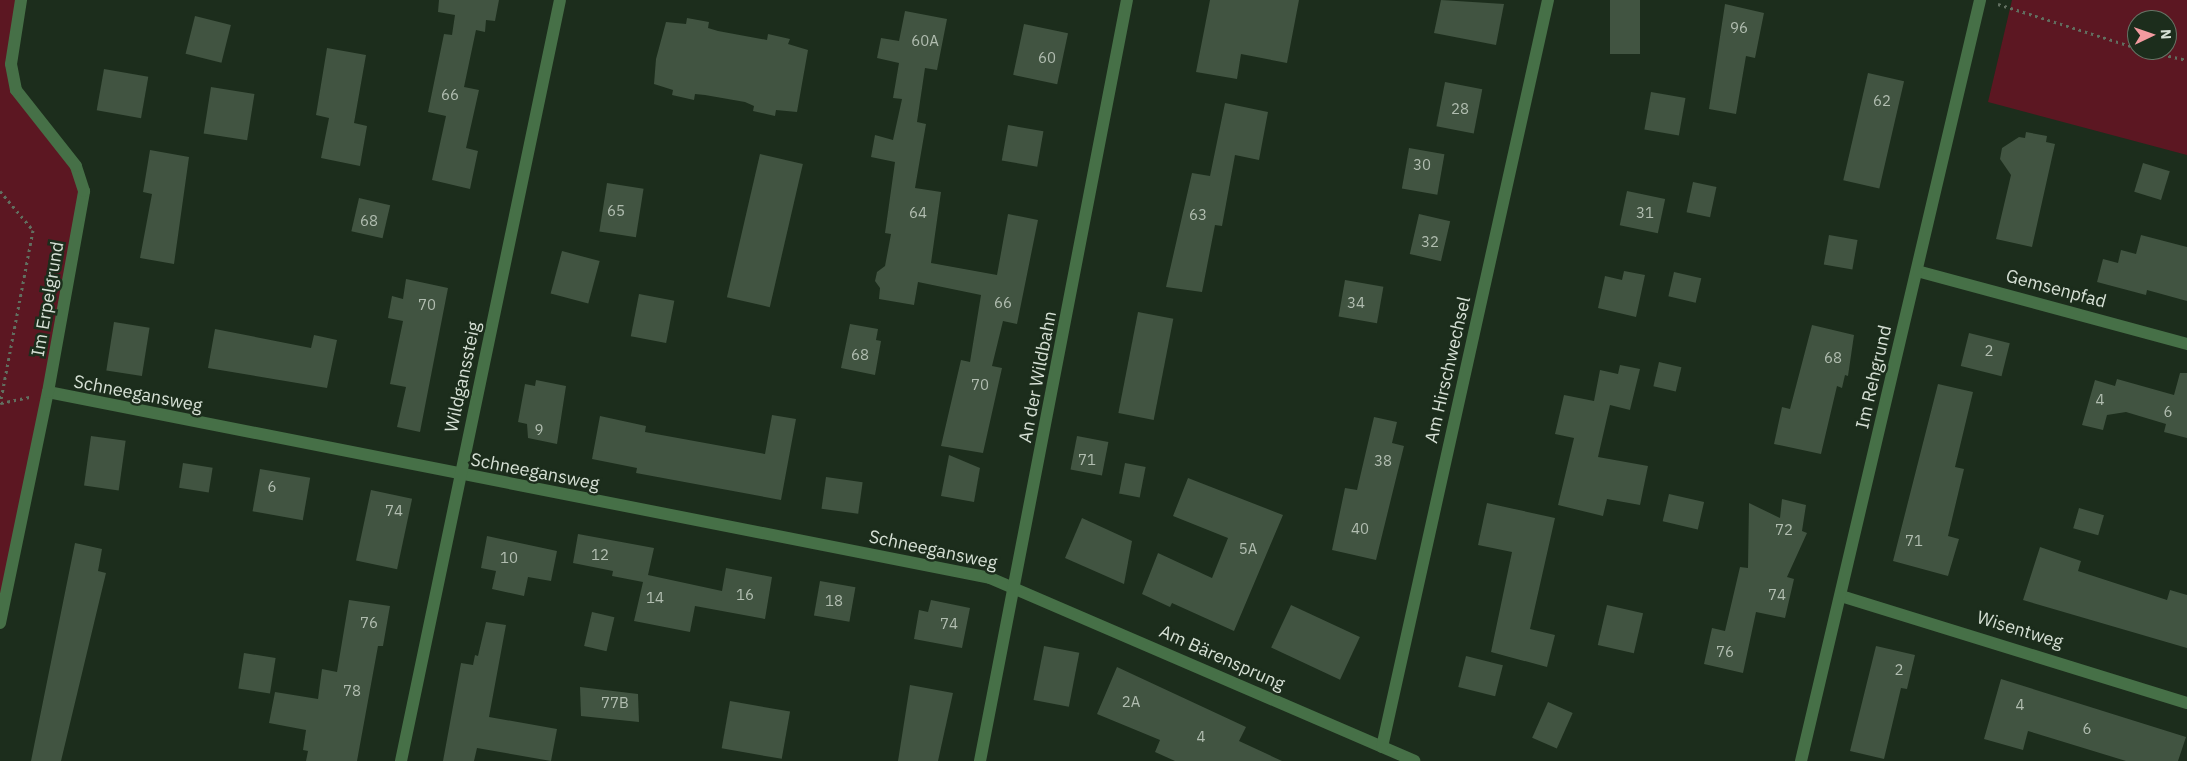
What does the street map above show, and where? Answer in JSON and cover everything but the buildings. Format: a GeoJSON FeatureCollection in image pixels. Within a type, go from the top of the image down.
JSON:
{"type":"FeatureCollection","features":[{"type":"Feature","properties":{"kind":"street","name":"Im Erpelgrund"},"geometry":{"type":"LineString","coordinates":[[0,623],[48,392],[84,192],[76,166],[16,90],[11,64],[22,0]]}},
{"type":"Feature","properties":{"kind":"street","name":"Wildganssteig"},"geometry":{"type":"LineString","coordinates":[[401,761],[560,0]]}},
{"type":"Feature","properties":{"kind":"street","name":"An der Wildbahn"},"geometry":{"type":"LineString","coordinates":[[980,761],[1127,0]]}},
{"type":"Feature","properties":{"kind":"street","name":"Am Hirschwechsel"},"geometry":{"type":"LineString","coordinates":[[1382,747],[1548,0]]}},
{"type":"Feature","properties":{"kind":"street","name":"Im Rehgrund"},"geometry":{"type":"LineString","coordinates":[[1801,761],[1980,0]]}},
{"type":"Feature","properties":{"kind":"street","name":"Gemsenpfad"},"geometry":{"type":"LineString","coordinates":[[1916,271],[2187,344]]}},
{"type":"Feature","properties":{"kind":"street","name":"Schneegansweg"},"geometry":{"type":"LineString","coordinates":[[48,392],[460,476],[990,578],[1015,587]]}},
{"type":"Feature","properties":{"kind":"street","name":"Am Bärensprung"},"geometry":{"type":"LineString","coordinates":[[1015,587],[1414,761]]}},
{"type":"Feature","properties":{"kind":"street","name":"Wisentweg"},"geometry":{"type":"LineString","coordinates":[[1841,596],[2187,703]]}},
{"type":"Feature","properties":{"kind":"path"},"geometry":{"type":"LineString","coordinates":[[1980,0],[2127,45]]}},
{"type":"Feature","properties":{"kind":"path"},"geometry":{"type":"LineString","coordinates":[[0,191],[33,230],[0,404],[48,392]]}},
{"type":"Feature","properties":{"kind":"shaded area"},"geometry":{"type":"Polygon","coordinates":[[[0,0],[21,0],[15,29],[16,90],[76,166],[84,191],[0,623],[0,0]]]}},
{"type":"Feature","properties":{"kind":"shaded area"},"geometry":{"type":"Polygon","coordinates":[[[2012,0],[2187,0],[2187,155],[1988,102],[2012,0]]]}}]}
